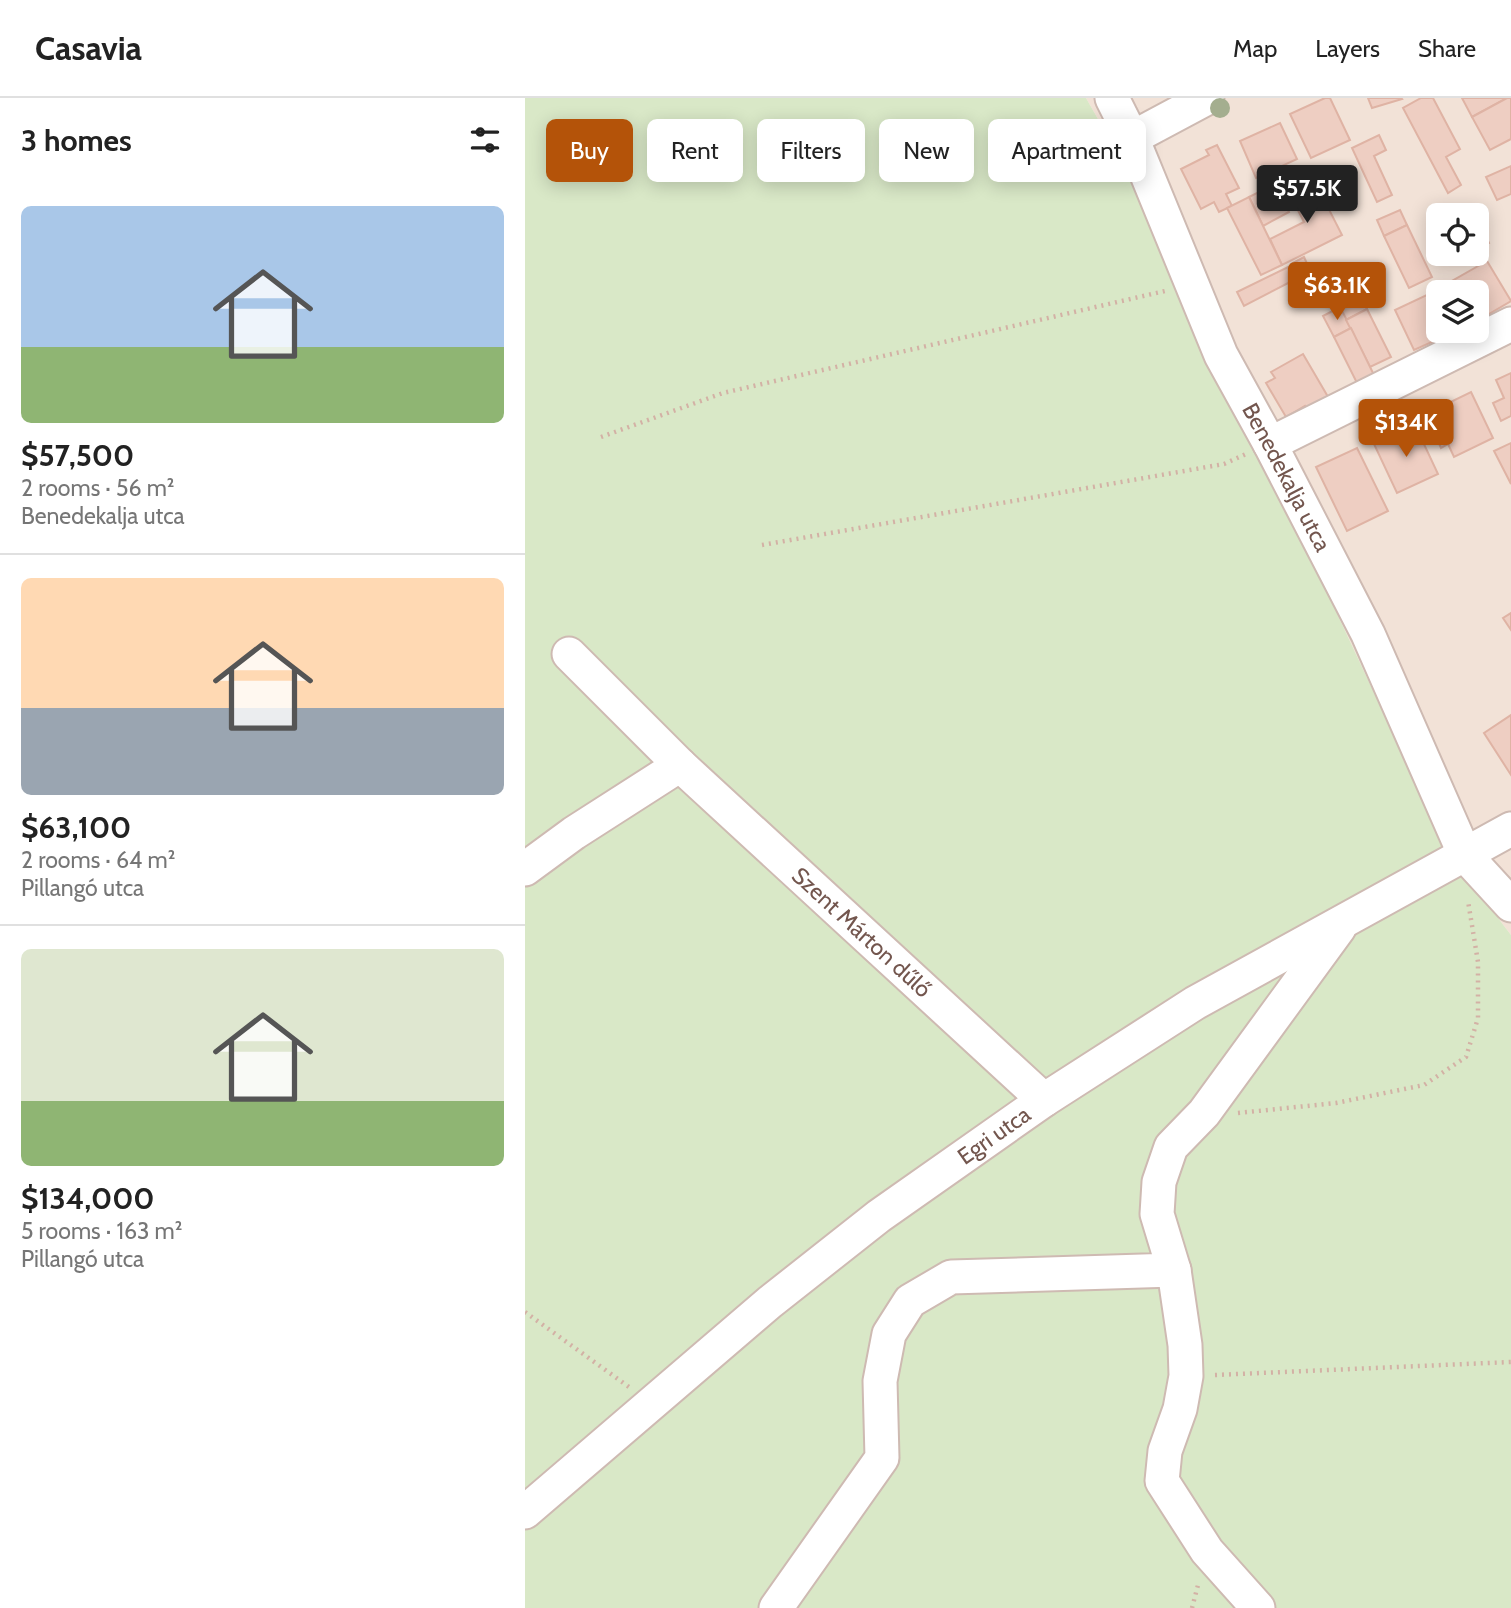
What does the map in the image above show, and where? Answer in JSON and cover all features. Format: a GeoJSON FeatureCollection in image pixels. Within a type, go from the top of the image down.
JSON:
{"type":"FeatureCollection","features":[{"type":"Feature","properties":{"kind":"street","name":"Benedekalja utca"},"geometry":{"type":"LineString","coordinates":[[1112,98],[1122,119]]}},
{"type":"Feature","properties":{"kind":"street"},"geometry":{"type":"LineString","coordinates":[[1146,131],[1207,98]]}},
{"type":"Feature","properties":{"kind":"street","name":"Benedekalja utca"},"geometry":{"type":"LineString","coordinates":[[1146,172],[1221,355],[1368,634],[1465,855],[1511,905]]}},
{"type":"Feature","properties":{"kind":"street"},"geometry":{"type":"LineString","coordinates":[[1269,444],[1511,324]]}},
{"type":"Feature","properties":{"kind":"street","name":"Szent Márton dűlő"},"geometry":{"type":"LineString","coordinates":[[569,654],[680,765],[1044,1100]]}},
{"type":"Feature","properties":{"kind":"street"},"geometry":{"type":"LineString","coordinates":[[525,869],[680,765]]}},
{"type":"Feature","properties":{"kind":"street","name":"Egri utca"},"geometry":{"type":"LineString","coordinates":[[525,1513],[770,1302],[879,1216],[1044,1100],[1195,1003],[1511,829]]}},
{"type":"Feature","properties":{"kind":"street"},"geometry":{"type":"LineString","coordinates":[[1258,1608],[1207,1550],[1162,1481],[1165,1451],[1180,1409],[1186,1376],[1185,1345],[1174,1270],[1157,1214],[1159,1182],[1171,1147],[1204,1113],[1344,921]]}},
{"type":"Feature","properties":{"kind":"street"},"geometry":{"type":"LineString","coordinates":[[776,1608],[883,1458],[880,1381],[889,1334],[910,1301],[951,1277],[1174,1270]]}},
{"type":"Feature","properties":{"kind":"path"},"geometry":{"type":"LineString","coordinates":[[601,437],[723,393],[1193,284]]}},
{"type":"Feature","properties":{"kind":"path"},"geometry":{"type":"LineString","coordinates":[[762,545],[1224,464],[1269,444]]}},
{"type":"Feature","properties":{"kind":"path"},"geometry":{"type":"LineString","coordinates":[[1204,1113],[1230,1114],[1336,1102],[1424,1085],[1466,1057],[1479,1018],[1478,962],[1465,855]]}},
{"type":"Feature","properties":{"kind":"path"},"geometry":{"type":"LineString","coordinates":[[525,1312],[652,1404]]}},
{"type":"Feature","properties":{"kind":"path"},"geometry":{"type":"LineString","coordinates":[[1186,1376],[1511,1362]]}},
{"type":"Feature","properties":{"kind":"shaded area"},"geometry":{"type":"Polygon","coordinates":[[[1086,98],[1511,98],[1511,935],[1429,810],[1134,182],[1146,182],[1146,119],[1098,119],[1086,98]]]}},
{"type":"Feature","properties":{"kind":"green space"},"geometry":{"type":"Polygon","coordinates":[[[525,98],[1086,98],[1098,119],[988,119],[988,182],[1134,182],[1429,810],[1511,935],[1511,1608],[525,1608],[525,98]]]}},
{"type":"Feature","properties":{"kind":"building"},"geometry":{"type":"Polygon","coordinates":[[[1330,98],[1350,140],[1311,158],[1290,114],[1330,98]]]}},
{"type":"Feature","properties":{"kind":"building"},"geometry":{"type":"Polygon","coordinates":[[[1368,98],[1401,98],[1402,99],[1372,108],[1368,98]]]}},
{"type":"Feature","properties":{"kind":"building"},"geometry":{"type":"Polygon","coordinates":[[[1421,98],[1433,98],[1460,149],[1446,157],[1461,185],[1448,193],[1403,108],[1421,98]]]}},
{"type":"Feature","properties":{"kind":"building"},"geometry":{"type":"Polygon","coordinates":[[[1462,98],[1507,98],[1472,117],[1462,98]]]}},
{"type":"Feature","properties":{"kind":"building"},"geometry":{"type":"Polygon","coordinates":[[[1511,98],[1511,139],[1490,150],[1472,117],[1511,98]]]}},
{"type":"Feature","properties":{"kind":"building"},"geometry":{"type":"Polygon","coordinates":[[[1280,123],[1297,159],[1256,178],[1240,141],[1280,123]]]}},
{"type":"Feature","properties":{"kind":"building"},"geometry":{"type":"Polygon","coordinates":[[[1379,135],[1386,150],[1374,156],[1392,195],[1377,202],[1352,148],[1379,135]]]}},
{"type":"Feature","properties":{"kind":"building"},"geometry":{"type":"Polygon","coordinates":[[[1217,145],[1239,188],[1226,194],[1232,206],[1219,212],[1214,202],[1201,209],[1181,169],[1209,155],[1206,150],[1217,145]]]}},
{"type":"Feature","properties":{"kind":"building"},"geometry":{"type":"Polygon","coordinates":[[[1511,166],[1511,194],[1497,200],[1486,177],[1511,166]]]}},
{"type":"Feature","properties":{"kind":"building"},"geometry":{"type":"Polygon","coordinates":[[[1314,180],[1342,235],[1282,265],[1270,239],[1304,222],[1289,193],[1314,180]]]}},
{"type":"Feature","properties":{"kind":"building"},"geometry":{"type":"Polygon","coordinates":[[[1275,184],[1289,212],[1263,226],[1249,197],[1275,184]]]}},
{"type":"Feature","properties":{"kind":"building"},"geometry":{"type":"Polygon","coordinates":[[[1249,197],[1282,265],[1261,275],[1227,208],[1249,197]]]}},
{"type":"Feature","properties":{"kind":"building"},"geometry":{"type":"Polygon","coordinates":[[[1400,210],[1407,225],[1384,236],[1377,220],[1400,210]]]}},
{"type":"Feature","properties":{"kind":"building"},"geometry":{"type":"Polygon","coordinates":[[[1407,225],[1432,277],[1409,288],[1384,236],[1407,225]]]}},
{"type":"Feature","properties":{"kind":"building"},"geometry":{"type":"Polygon","coordinates":[[[1304,257],[1314,279],[1301,285],[1291,264],[1304,257]]]}},
{"type":"Feature","properties":{"kind":"building"},"geometry":{"type":"Polygon","coordinates":[[[1489,264],[1511,301],[1489,314],[1489,280],[1454,280],[1478,266],[1489,264]]]}},
{"type":"Feature","properties":{"kind":"building"},"geometry":{"type":"Polygon","coordinates":[[[1288,267],[1294,280],[1244,306],[1237,292],[1288,267]]]}},
{"type":"Feature","properties":{"kind":"building"},"geometry":{"type":"Polygon","coordinates":[[[1357,289],[1367,309],[1346,320],[1336,300],[1357,289]]]}},
{"type":"Feature","properties":{"kind":"building"},"geometry":{"type":"Polygon","coordinates":[[[1426,295],[1426,343],[1430,343],[1414,350],[1395,310],[1426,295]]]}},
{"type":"Feature","properties":{"kind":"building"},"geometry":{"type":"Polygon","coordinates":[[[1340,307],[1351,328],[1334,337],[1323,316],[1340,307]]]}},
{"type":"Feature","properties":{"kind":"building"},"geometry":{"type":"Polygon","coordinates":[[[1367,309],[1391,357],[1370,367],[1346,320],[1367,309]]]}},
{"type":"Feature","properties":{"kind":"building"},"geometry":{"type":"Polygon","coordinates":[[[1351,328],[1374,375],[1357,383],[1334,337],[1351,328]]]}},
{"type":"Feature","properties":{"kind":"building"},"geometry":{"type":"Polygon","coordinates":[[[1303,354],[1331,402],[1310,415],[1305,406],[1286,417],[1266,383],[1275,378],[1271,372],[1303,354]]]}},
{"type":"Feature","properties":{"kind":"building"},"geometry":{"type":"Polygon","coordinates":[[[1511,373],[1511,416],[1501,421],[1493,403],[1504,398],[1496,380],[1511,373]]]}},
{"type":"Feature","properties":{"kind":"building"},"geometry":{"type":"Polygon","coordinates":[[[1471,392],[1493,438],[1454,457],[1448,444],[1441,448],[1434,432],[1441,429],[1432,411],[1471,392]]]}},
{"type":"Feature","properties":{"kind":"building"},"geometry":{"type":"Polygon","coordinates":[[[1415,425],[1438,474],[1397,493],[1374,444],[1415,425]]]}},
{"type":"Feature","properties":{"kind":"building"},"geometry":{"type":"Polygon","coordinates":[[[1511,443],[1511,484],[1494,451],[1511,443]]]}},
{"type":"Feature","properties":{"kind":"building"},"geometry":{"type":"Polygon","coordinates":[[[1357,448],[1388,511],[1347,531],[1316,467],[1357,448]]]}},
{"type":"Feature","properties":{"kind":"building"},"geometry":{"type":"Polygon","coordinates":[[[1511,613],[1511,630],[1503,618],[1511,613]]]}},
{"type":"Feature","properties":{"kind":"building"},"geometry":{"type":"Polygon","coordinates":[[[1511,715],[1511,775],[1484,733],[1511,715]]]}}]}
